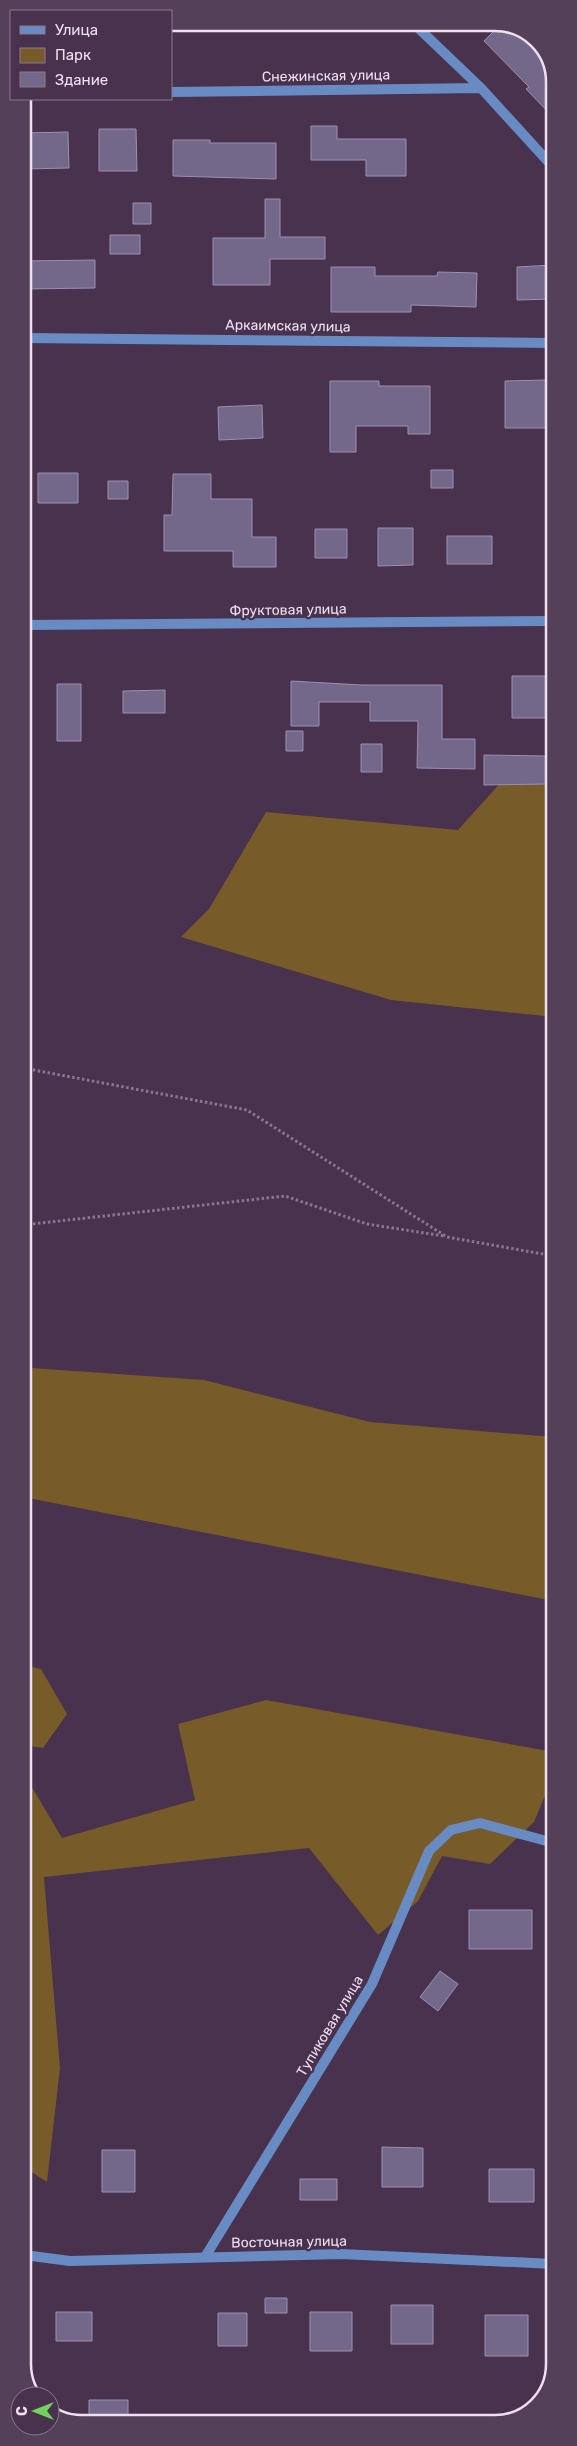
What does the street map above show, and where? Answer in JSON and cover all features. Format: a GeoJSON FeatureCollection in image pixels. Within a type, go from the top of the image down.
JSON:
{"type":"FeatureCollection","features":[{"type":"Feature","properties":{"kind":"street"},"geometry":{"type":"LineString","coordinates":[[421,31],[481,88],[546,158]]}},
{"type":"Feature","properties":{"kind":"street","name":"Снежинская улица"},"geometry":{"type":"LineString","coordinates":[[172,92],[481,88]]}},
{"type":"Feature","properties":{"kind":"street","name":"Аркаимская улица"},"geometry":{"type":"LineString","coordinates":[[31,338],[546,343]]}},
{"type":"Feature","properties":{"kind":"street","name":"Фруктовая улица"},"geometry":{"type":"LineString","coordinates":[[31,625],[546,621]]}},
{"type":"Feature","properties":{"kind":"street","name":"Тупиковая улица"},"geometry":{"type":"LineString","coordinates":[[205,2257],[372,1984],[429,1851],[451,1830],[480,1823],[546,1841]]}},
{"type":"Feature","properties":{"kind":"street","name":"Восточная улица"},"geometry":{"type":"LineString","coordinates":[[31,2256],[70,2261],[341,2254],[546,2264]]}},
{"type":"Feature","properties":{"kind":"path"},"geometry":{"type":"LineString","coordinates":[[31,1070],[247,1110],[447,1237]]}},
{"type":"Feature","properties":{"kind":"path"},"geometry":{"type":"LineString","coordinates":[[31,1224],[285,1196],[367,1224],[546,1255]]}},
{"type":"Feature","properties":{"kind":"green space"},"geometry":{"type":"Polygon","coordinates":[[[520,761],[546,772],[546,1016],[391,1000],[181,937],[209,909],[266,812],[458,830],[520,761]]]}},
{"type":"Feature","properties":{"kind":"green space"},"geometry":{"type":"Polygon","coordinates":[[[31,1368],[204,1380],[370,1422],[546,1436],[546,1599],[31,1499],[31,1368]]]}},
{"type":"Feature","properties":{"kind":"green space"},"geometry":{"type":"Polygon","coordinates":[[[31,1667],[41,1669],[67,1714],[43,1748],[31,1746],[31,1667]]]}},
{"type":"Feature","properties":{"kind":"green space"},"geometry":{"type":"Polygon","coordinates":[[[266,1700],[546,1751],[546,1793],[534,1822],[490,1864],[442,1856],[418,1901],[378,1935],[309,1848],[44,1877],[60,2068],[47,2182],[31,2172],[31,1786],[62,1838],[195,1800],[178,1724],[266,1700]]]}},
{"type":"Feature","properties":{"kind":"building"},"geometry":{"type":"Polygon","coordinates":[[[494,31],[504,32],[520,38],[535,51],[545,73],[546,110],[526,89],[529,87],[484,41],[494,31]]]}},
{"type":"Feature","properties":{"kind":"building"},"geometry":{"type":"Polygon","coordinates":[[[311,126],[337,126],[337,139],[406,139],[406,176],[366,176],[366,160],[311,160],[311,126]]]}},
{"type":"Feature","properties":{"kind":"building"},"geometry":{"type":"Polygon","coordinates":[[[99,129],[136,129],[137,171],[99,171],[99,129]]]}},
{"type":"Feature","properties":{"kind":"building"},"geometry":{"type":"Polygon","coordinates":[[[68,132],[69,168],[31,169],[31,133],[68,132]]]}},
{"type":"Feature","properties":{"kind":"building"},"geometry":{"type":"Polygon","coordinates":[[[173,140],[210,140],[210,143],[276,143],[276,179],[173,176],[173,140]]]}},
{"type":"Feature","properties":{"kind":"building"},"geometry":{"type":"Polygon","coordinates":[[[265,199],[280,199],[280,237],[325,237],[325,259],[270,259],[270,285],[213,285],[213,238],[265,238],[265,199]]]}},
{"type":"Feature","properties":{"kind":"building"},"geometry":{"type":"Polygon","coordinates":[[[133,203],[151,203],[151,224],[133,224],[133,203]]]}},
{"type":"Feature","properties":{"kind":"building"},"geometry":{"type":"Polygon","coordinates":[[[110,235],[140,235],[140,254],[110,254],[110,235]]]}},
{"type":"Feature","properties":{"kind":"building"},"geometry":{"type":"Polygon","coordinates":[[[95,260],[95,288],[31,289],[31,261],[95,260]]]}},
{"type":"Feature","properties":{"kind":"building"},"geometry":{"type":"Polygon","coordinates":[[[546,265],[546,299],[517,300],[517,267],[546,265]]]}},
{"type":"Feature","properties":{"kind":"building"},"geometry":{"type":"Polygon","coordinates":[[[331,267],[375,267],[375,276],[437,276],[438,272],[477,273],[476,307],[411,305],[411,312],[331,312],[331,267]]]}},
{"type":"Feature","properties":{"kind":"building"},"geometry":{"type":"Polygon","coordinates":[[[546,380],[546,428],[505,428],[505,381],[546,380]]]}},
{"type":"Feature","properties":{"kind":"building"},"geometry":{"type":"Polygon","coordinates":[[[330,381],[379,381],[379,386],[430,386],[430,434],[408,434],[408,426],[356,426],[356,452],[330,452],[330,381]]]}},
{"type":"Feature","properties":{"kind":"building"},"geometry":{"type":"Polygon","coordinates":[[[262,405],[263,438],[219,440],[218,407],[262,405]]]}},
{"type":"Feature","properties":{"kind":"building"},"geometry":{"type":"Polygon","coordinates":[[[431,470],[453,470],[453,488],[431,488],[431,470]]]}},
{"type":"Feature","properties":{"kind":"building"},"geometry":{"type":"Polygon","coordinates":[[[38,473],[78,473],[78,503],[38,503],[38,473]]]}},
{"type":"Feature","properties":{"kind":"building"},"geometry":{"type":"Polygon","coordinates":[[[173,474],[211,474],[211,499],[252,499],[252,537],[276,537],[276,567],[233,567],[233,551],[164,551],[164,515],[172,515],[173,474]]]}},
{"type":"Feature","properties":{"kind":"building"},"geometry":{"type":"Polygon","coordinates":[[[108,481],[128,481],[128,499],[108,499],[108,481]]]}},
{"type":"Feature","properties":{"kind":"building"},"geometry":{"type":"Polygon","coordinates":[[[378,528],[413,528],[413,565],[378,566],[378,528]]]}},
{"type":"Feature","properties":{"kind":"building"},"geometry":{"type":"Polygon","coordinates":[[[315,529],[347,529],[347,558],[315,558],[315,529]]]}},
{"type":"Feature","properties":{"kind":"building"},"geometry":{"type":"Polygon","coordinates":[[[447,536],[492,536],[492,564],[447,564],[447,536]]]}},
{"type":"Feature","properties":{"kind":"building"},"geometry":{"type":"Polygon","coordinates":[[[512,676],[546,676],[546,718],[512,718],[512,676]]]}},
{"type":"Feature","properties":{"kind":"building"},"geometry":{"type":"Polygon","coordinates":[[[291,681],[362,685],[442,685],[442,739],[475,739],[475,769],[417,768],[418,721],[370,721],[370,702],[319,702],[319,726],[291,726],[291,681]]]}},
{"type":"Feature","properties":{"kind":"building"},"geometry":{"type":"Polygon","coordinates":[[[57,684],[81,684],[81,741],[57,741],[57,684]]]}},
{"type":"Feature","properties":{"kind":"building"},"geometry":{"type":"Polygon","coordinates":[[[165,690],[165,713],[123,713],[123,691],[165,690]]]}},
{"type":"Feature","properties":{"kind":"building"},"geometry":{"type":"Polygon","coordinates":[[[286,731],[303,731],[303,751],[286,751],[286,731]]]}},
{"type":"Feature","properties":{"kind":"building"},"geometry":{"type":"Polygon","coordinates":[[[361,744],[382,744],[382,772],[361,772],[361,744]]]}},
{"type":"Feature","properties":{"kind":"building"},"geometry":{"type":"Polygon","coordinates":[[[484,755],[546,756],[546,784],[484,785],[484,755]]]}},
{"type":"Feature","properties":{"kind":"building"},"geometry":{"type":"Polygon","coordinates":[[[469,1910],[532,1910],[532,1949],[469,1949],[469,1910]]]}},
{"type":"Feature","properties":{"kind":"building"},"geometry":{"type":"Polygon","coordinates":[[[440,1971],[458,1984],[438,2011],[420,1997],[440,1971]]]}},
{"type":"Feature","properties":{"kind":"building"},"geometry":{"type":"Polygon","coordinates":[[[382,2147],[423,2148],[423,2187],[382,2187],[382,2147]]]}},
{"type":"Feature","properties":{"kind":"building"},"geometry":{"type":"Polygon","coordinates":[[[102,2150],[135,2150],[135,2192],[102,2192],[102,2150]]]}},
{"type":"Feature","properties":{"kind":"building"},"geometry":{"type":"Polygon","coordinates":[[[489,2169],[534,2169],[534,2202],[489,2202],[489,2169]]]}},
{"type":"Feature","properties":{"kind":"building"},"geometry":{"type":"Polygon","coordinates":[[[300,2179],[337,2179],[337,2200],[300,2200],[300,2179]]]}},
{"type":"Feature","properties":{"kind":"building"},"geometry":{"type":"Polygon","coordinates":[[[265,2298],[287,2298],[287,2313],[265,2313],[265,2298]]]}},
{"type":"Feature","properties":{"kind":"building"},"geometry":{"type":"Polygon","coordinates":[[[391,2305],[433,2305],[433,2344],[391,2344],[391,2305]]]}},
{"type":"Feature","properties":{"kind":"building"},"geometry":{"type":"Polygon","coordinates":[[[56,2312],[92,2312],[92,2341],[56,2341],[56,2312]]]}},
{"type":"Feature","properties":{"kind":"building"},"geometry":{"type":"Polygon","coordinates":[[[310,2312],[352,2312],[352,2351],[310,2351],[310,2312]]]}},
{"type":"Feature","properties":{"kind":"building"},"geometry":{"type":"Polygon","coordinates":[[[218,2313],[247,2313],[247,2346],[218,2346],[218,2313]]]}},
{"type":"Feature","properties":{"kind":"building"},"geometry":{"type":"Polygon","coordinates":[[[485,2315],[528,2315],[528,2356],[485,2356],[485,2315]]]}},
{"type":"Feature","properties":{"kind":"building"},"geometry":{"type":"Polygon","coordinates":[[[89,2400],[128,2400],[128,2415],[89,2415],[89,2400]]]}}]}
